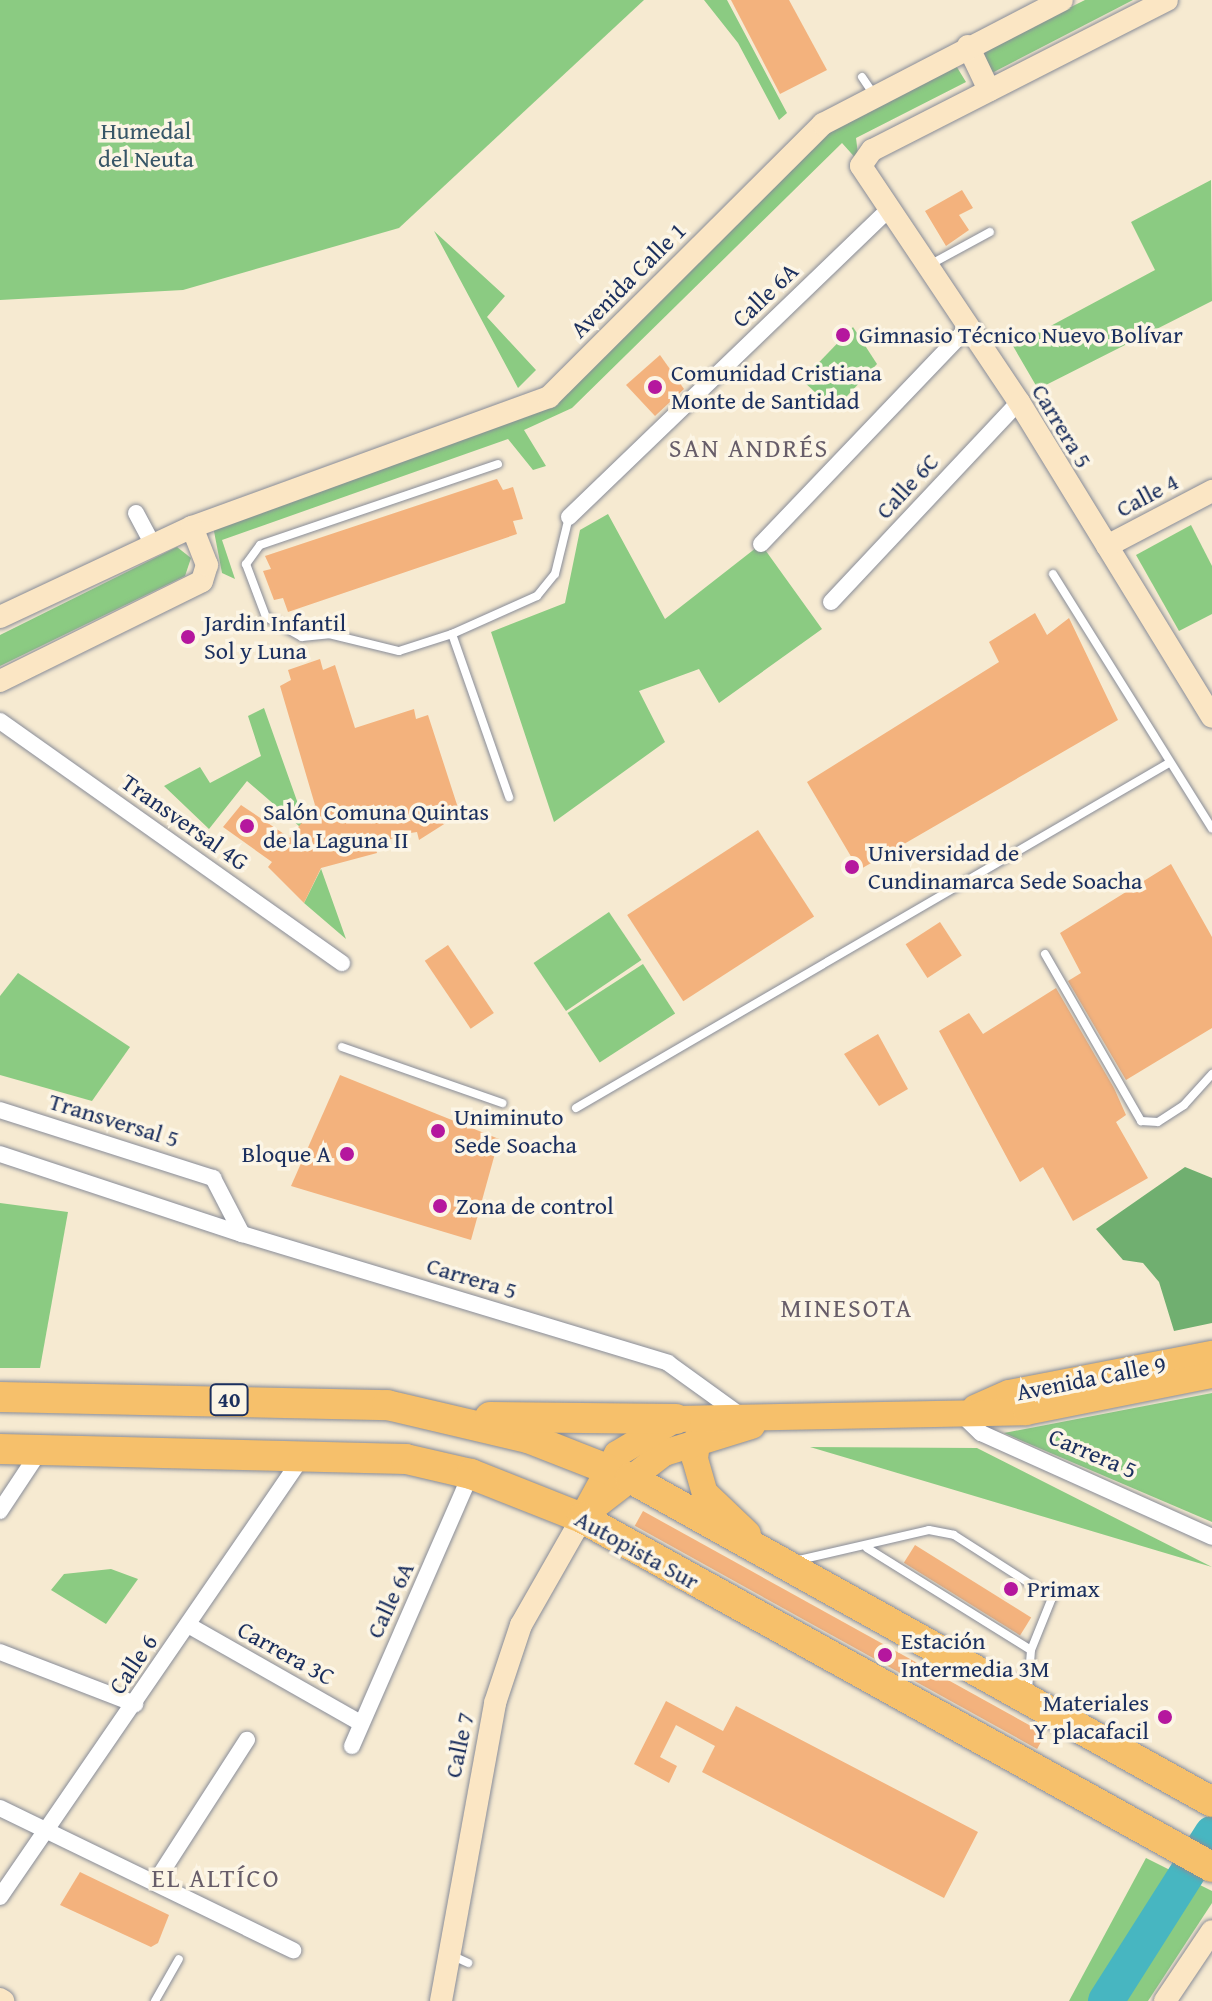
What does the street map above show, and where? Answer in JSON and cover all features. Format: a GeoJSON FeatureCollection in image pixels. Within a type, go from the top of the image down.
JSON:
{"type":"FeatureCollection","features":[{"type":"Feature","properties":{"kind":"highway","name":"40"},"geometry":{"type":"LineString","coordinates":[[0,1397],[371,1404],[456,1417],[618,1472],[1205,1799]]}},
{"type":"Feature","properties":{"kind":"highway"},"geometry":{"type":"LineString","coordinates":[[456,1417],[687,1428]]}},
{"type":"Feature","properties":{"kind":"highway","name":"Autopista Sur"},"geometry":{"type":"LineString","coordinates":[[0,1449],[406,1459],[471,1474],[582,1518],[1212,1867]]}},
{"type":"Feature","properties":{"kind":"main road","name":"Avenida Calle 1"},"geometry":{"type":"LineString","coordinates":[[0,617],[192,527],[549,397],[795,147],[868,86],[968,46],[1062,0]]}},
{"type":"Feature","properties":{"kind":"main road"},"geometry":{"type":"LineString","coordinates":[[968,46],[989,90],[1167,0]]}},
{"type":"Feature","properties":{"kind":"main road","name":"Carrera 5"},"geometry":{"type":"LineString","coordinates":[[989,90],[872,150],[861,166],[1019,402],[1211,713]]}},
{"type":"Feature","properties":{"kind":"main road","name":"Calle 4"},"geometry":{"type":"LineString","coordinates":[[1107,546],[1212,491]]}},
{"type":"Feature","properties":{"kind":"main road"},"geometry":{"type":"LineString","coordinates":[[0,681],[202,581],[207,565],[192,527]]}},
{"type":"Feature","properties":{"kind":"main road","name":"Avenida Calle 9"},"geometry":{"type":"LineString","coordinates":[[965,1411],[1009,1393],[1212,1354]]}},
{"type":"Feature","properties":{"kind":"main road","name":"Avenida Calle 9"},"geometry":{"type":"LineString","coordinates":[[687,1428],[736,1412],[1026,1412],[1212,1375]]}},
{"type":"Feature","properties":{"kind":"main road","name":"Avenida Calle 9"},"geometry":{"type":"LineString","coordinates":[[687,1428],[839,1414]]}},
{"type":"Feature","properties":{"kind":"main road"},"geometry":{"type":"LineString","coordinates":[[582,1518],[644,1432],[687,1428],[705,1493],[785,1563]]}},
{"type":"Feature","properties":{"kind":"main road","name":"Calle 7"},"geometry":{"type":"LineString","coordinates":[[441,2001],[459,1958],[495,1703],[521,1625],[582,1518]]}},
{"type":"Feature","properties":{"kind":"main road"},"geometry":{"type":"LineString","coordinates":[[1165,2001],[1212,1931]]}},
{"type":"Feature","properties":{"kind":"street","name":"Calle 6A"},"geometry":{"type":"LineString","coordinates":[[569,517],[890,208]]}},
{"type":"Feature","properties":{"kind":"street"},"geometry":{"type":"LineString","coordinates":[[761,544],[969,326]]}},
{"type":"Feature","properties":{"kind":"street","name":"Calle 6C"},"geometry":{"type":"LineString","coordinates":[[831,602],[1019,402]]}},
{"type":"Feature","properties":{"kind":"street"},"geometry":{"type":"LineString","coordinates":[[136,513],[153,545]]}},
{"type":"Feature","properties":{"kind":"street","name":"Transversal 4G"},"geometry":{"type":"LineString","coordinates":[[0,721],[342,963]]}},
{"type":"Feature","properties":{"kind":"street","name":"Transversal 5"},"geometry":{"type":"LineString","coordinates":[[0,1110],[213,1178],[242,1234]]}},
{"type":"Feature","properties":{"kind":"street","name":"Carrera 5"},"geometry":{"type":"LineString","coordinates":[[0,1154],[242,1234],[668,1363],[736,1412]]}},
{"type":"Feature","properties":{"kind":"street","name":"Carrera 5"},"geometry":{"type":"LineString","coordinates":[[965,1411],[981,1433],[1212,1537]]}},
{"type":"Feature","properties":{"kind":"street"},"geometry":{"type":"LineString","coordinates":[[0,1511],[41,1449]]}},
{"type":"Feature","properties":{"kind":"street","name":"Calle 6"},"geometry":{"type":"LineString","coordinates":[[0,1897],[303,1456]]}},
{"type":"Feature","properties":{"kind":"street","name":"Calle 6A"},"geometry":{"type":"LineString","coordinates":[[352,1746],[359,1722],[471,1474]]}},
{"type":"Feature","properties":{"kind":"street","name":"Carrera 3C"},"geometry":{"type":"LineString","coordinates":[[188,1625],[359,1722]]}},
{"type":"Feature","properties":{"kind":"street"},"geometry":{"type":"LineString","coordinates":[[0,1652],[135,1704]]}},
{"type":"Feature","properties":{"kind":"street"},"geometry":{"type":"LineString","coordinates":[[156,1881],[247,1740]]}},
{"type":"Feature","properties":{"kind":"street"},"geometry":{"type":"LineString","coordinates":[[0,1808],[48,1827],[293,1950]]}},
{"type":"Feature","properties":{"kind":"lane"},"geometry":{"type":"LineString","coordinates":[[927,266],[990,232]]}},
{"type":"Feature","properties":{"kind":"lane"},"geometry":{"type":"LineString","coordinates":[[498,464],[260,545],[246,564],[266,617],[302,637],[329,634],[399,651],[452,634],[537,596],[555,574],[569,517]]}},
{"type":"Feature","properties":{"kind":"lane"},"geometry":{"type":"LineString","coordinates":[[1053,574],[1212,828]]}},
{"type":"Feature","properties":{"kind":"lane"},"geometry":{"type":"LineString","coordinates":[[452,634],[509,797]]}},
{"type":"Feature","properties":{"kind":"lane"},"geometry":{"type":"LineString","coordinates":[[576,1108],[1169,763]]}},
{"type":"Feature","properties":{"kind":"lane"},"geometry":{"type":"LineString","coordinates":[[1045,954],[1141,1121],[1158,1122],[1184,1105],[1212,1074]]}},
{"type":"Feature","properties":{"kind":"lane"},"geometry":{"type":"LineString","coordinates":[[342,1047],[502,1103]]}},
{"type":"Feature","properties":{"kind":"lane"},"geometry":{"type":"LineString","coordinates":[[785,1563],[943,1531],[1044,1589],[1052,1604],[1031,1650],[1025,1682],[1032,1702]]}},
{"type":"Feature","properties":{"kind":"lane"},"geometry":{"type":"LineString","coordinates":[[867,1548],[1031,1650]]}},
{"type":"Feature","properties":{"kind":"lane"},"geometry":{"type":"LineString","coordinates":[[155,2001],[179,1959]]}},
{"type":"Feature","properties":{"kind":"green space","name":"Humedal del Neuta"},"geometry":{"type":"Polygon","coordinates":[[[0,0],[644,0],[399,228],[183,290],[0,300],[0,0]]]}},
{"type":"Feature","properties":{"kind":"green space"},"geometry":{"type":"Polygon","coordinates":[[[704,0],[727,0],[787,113],[779,120],[738,43],[704,0]]]}},
{"type":"Feature","properties":{"kind":"green space"},"geometry":{"type":"Polygon","coordinates":[[[1085,0],[1133,0],[992,73],[982,51],[1085,0]]]}},
{"type":"Feature","properties":{"kind":"green space"},"geometry":{"type":"Polygon","coordinates":[[[955,64],[966,82],[856,138],[859,162],[842,143],[572,408],[524,430],[546,466],[533,470],[508,439],[222,540],[235,579],[222,573],[213,526],[559,401],[820,136],[955,64]]]}},
{"type":"Feature","properties":{"kind":"green space"},"geometry":{"type":"Polygon","coordinates":[[[1211,180],[1212,301],[1038,389],[1013,346],[1155,270],[1131,222],[1211,180]]]}},
{"type":"Feature","properties":{"kind":"green space"},"geometry":{"type":"Polygon","coordinates":[[[434,231],[505,296],[487,317],[536,370],[518,388],[434,231]]]}},
{"type":"Feature","properties":{"kind":"green space"},"geometry":{"type":"Polygon","coordinates":[[[853,327],[877,364],[834,410],[802,380],[853,327]]]}},
{"type":"Feature","properties":{"kind":"green space"},"geometry":{"type":"Polygon","coordinates":[[[608,514],[665,619],[761,544],[822,629],[719,703],[699,669],[639,691],[665,742],[554,822],[491,632],[565,603],[580,530],[608,514]]]}},
{"type":"Feature","properties":{"kind":"green space"},"geometry":{"type":"Polygon","coordinates":[[[1191,525],[1212,566],[1212,614],[1179,631],[1136,555],[1191,525]]]}},
{"type":"Feature","properties":{"kind":"green space"},"geometry":{"type":"Polygon","coordinates":[[[177,547],[191,558],[185,576],[0,666],[0,635],[177,547]]]}},
{"type":"Feature","properties":{"kind":"green space"},"geometry":{"type":"Polygon","coordinates":[[[264,708],[346,939],[304,903],[321,869],[299,826],[247,781],[209,829],[164,786],[200,767],[210,783],[261,756],[248,716],[264,708]]]}},
{"type":"Feature","properties":{"kind":"green space"},"geometry":{"type":"Polygon","coordinates":[[[609,912],[641,960],[566,1011],[534,963],[609,912]]]}},
{"type":"Feature","properties":{"kind":"green space"},"geometry":{"type":"Polygon","coordinates":[[[643,964],[675,1013],[600,1062],[568,1013],[643,964]]]}},
{"type":"Feature","properties":{"kind":"green space"},"geometry":{"type":"Polygon","coordinates":[[[18,973],[130,1047],[92,1101],[0,1075],[0,996],[18,973]]]}},
{"type":"Feature","properties":{"kind":"green space"},"geometry":{"type":"Polygon","coordinates":[[[1185,1167],[1212,1178],[1212,1323],[1174,1331],[1159,1282],[1143,1263],[1123,1260],[1096,1229],[1185,1167]]]}},
{"type":"Feature","properties":{"kind":"green space"},"geometry":{"type":"Polygon","coordinates":[[[0,1203],[68,1212],[40,1368],[0,1368],[0,1203]]]}},
{"type":"Feature","properties":{"kind":"green space"},"geometry":{"type":"Polygon","coordinates":[[[1212,1393],[1212,1522],[1004,1433],[1212,1393]]]}},
{"type":"Feature","properties":{"kind":"green space"},"geometry":{"type":"Polygon","coordinates":[[[810,1447],[977,1448],[1212,1567],[874,1466],[810,1447]]]}},
{"type":"Feature","properties":{"kind":"green space"},"geometry":{"type":"Polygon","coordinates":[[[111,1569],[138,1579],[106,1624],[51,1590],[64,1574],[111,1569]]]}},
{"type":"Feature","properties":{"kind":"green space"},"geometry":{"type":"Polygon","coordinates":[[[1146,1858],[1212,1891],[1212,1903],[1148,2001],[1069,2001],[1146,1858]]]}},
{"type":"Feature","properties":{"kind":"building"},"geometry":{"type":"Polygon","coordinates":[[[731,0],[789,0],[827,70],[780,94],[731,0]]]}},
{"type":"Feature","properties":{"kind":"building"},"geometry":{"type":"Polygon","coordinates":[[[962,190],[973,208],[959,215],[969,230],[946,246],[925,211],[962,190]]]}},
{"type":"Feature","properties":{"kind":"building","name":"Comunidad Cristiana Monte de Santidad"},"geometry":{"type":"Polygon","coordinates":[[[660,355],[684,389],[655,416],[626,385],[660,355]]]}},
{"type":"Feature","properties":{"kind":"building"},"geometry":{"type":"Polygon","coordinates":[[[497,479],[503,490],[513,487],[523,519],[513,521],[517,534],[288,612],[283,598],[274,600],[263,571],[271,569],[265,556],[497,479]]]}},
{"type":"Feature","properties":{"kind":"building"},"geometry":{"type":"Polygon","coordinates":[[[1035,613],[1047,635],[1069,618],[1118,720],[859,870],[807,782],[999,662],[989,642],[1035,613]]]}},
{"type":"Feature","properties":{"kind":"building"},"geometry":{"type":"Polygon","coordinates":[[[320,659],[323,670],[335,665],[355,728],[414,709],[416,719],[428,715],[460,814],[419,840],[417,832],[404,834],[375,845],[377,853],[321,868],[304,903],[268,867],[272,862],[223,827],[241,805],[290,838],[315,805],[280,686],[291,680],[288,670],[320,659]]]}},
{"type":"Feature","properties":{"kind":"building"},"geometry":{"type":"Polygon","coordinates":[[[758,830],[814,916],[683,1001],[627,915],[758,830]]]}},
{"type":"Feature","properties":{"kind":"building"},"geometry":{"type":"Polygon","coordinates":[[[1171,864],[1212,937],[1212,1028],[1126,1080],[1068,981],[1081,973],[1060,933],[1171,864]]]}},
{"type":"Feature","properties":{"kind":"building"},"geometry":{"type":"Polygon","coordinates":[[[940,922],[962,956],[927,978],[906,944],[940,922]]]}},
{"type":"Feature","properties":{"kind":"building"},"geometry":{"type":"Polygon","coordinates":[[[448,945],[494,1013],[471,1029],[425,961],[448,945]]]}},
{"type":"Feature","properties":{"kind":"building"},"geometry":{"type":"Polygon","coordinates":[[[1056,988],[1114,1088],[1126,1115],[1116,1122],[1148,1178],[1073,1221],[1043,1167],[1020,1182],[939,1031],[969,1013],[983,1034],[1056,988]]]}},
{"type":"Feature","properties":{"kind":"building"},"geometry":{"type":"Polygon","coordinates":[[[878,1034],[908,1089],[879,1106],[844,1054],[878,1034]]]}},
{"type":"Feature","properties":{"kind":"building"},"geometry":{"type":"Polygon","coordinates":[[[340,1075],[499,1139],[471,1240],[291,1186],[340,1075]]]}},
{"type":"Feature","properties":{"kind":"building","name":"Estación Intermedia 3M"},"geometry":{"type":"Polygon","coordinates":[[[643,1511],[1045,1734],[1037,1749],[635,1526],[643,1511]]]}},
{"type":"Feature","properties":{"kind":"building"},"geometry":{"type":"Polygon","coordinates":[[[915,1545],[1031,1618],[1020,1635],[904,1563],[915,1545]]]}},
{"type":"Feature","properties":{"kind":"building"},"geometry":{"type":"Polygon","coordinates":[[[666,1701],[723,1731],[736,1706],[978,1832],[944,1898],[702,1772],[715,1746],[676,1725],[660,1757],[677,1766],[669,1783],[634,1764],[666,1701]]]}},
{"type":"Feature","properties":{"kind":"building"},"geometry":{"type":"Polygon","coordinates":[[[80,1872],[169,1915],[158,1943],[151,1947],[60,1905],[80,1872]]]}},
{"type":"Feature","properties":{"kind":"waterway"},"geometry":{"type":"LineString","coordinates":[[1106,2001],[1212,1834]]}},
{"type":"Feature","properties":{"kind":"place","name":"Gimnasio Técnico Nuevo Bolívar"},"geometry":{"type":"Point","coordinates":[843,335]}},
{"type":"Feature","properties":{"kind":"place","name":"Comunidad Cristiana Monte de Santidad"},"geometry":{"type":"Point","coordinates":[655,387]}},
{"type":"Feature","properties":{"kind":"place","name":"Jardin Infantil Sol y Luna"},"geometry":{"type":"Point","coordinates":[188,637]}},
{"type":"Feature","properties":{"kind":"place","name":"Salón Comuna Quintas de la Laguna II"},"geometry":{"type":"Point","coordinates":[247,826]}},
{"type":"Feature","properties":{"kind":"place","name":"Universidad de Cundinamarca Sede Soacha"},"geometry":{"type":"Point","coordinates":[852,867]}},
{"type":"Feature","properties":{"kind":"place","name":"Uniminuto Sede Soacha"},"geometry":{"type":"Point","coordinates":[438,1131]}},
{"type":"Feature","properties":{"kind":"place","name":"Bloque A"},"geometry":{"type":"Point","coordinates":[347,1154]}},
{"type":"Feature","properties":{"kind":"place","name":"Zona de control"},"geometry":{"type":"Point","coordinates":[440,1206]}},
{"type":"Feature","properties":{"kind":"place","name":"Primax"},"geometry":{"type":"Point","coordinates":[1011,1589]}},
{"type":"Feature","properties":{"kind":"place","name":"Estación Intermedia 3M"},"geometry":{"type":"Point","coordinates":[885,1655]}},
{"type":"Feature","properties":{"kind":"place","name":"Materiales Y placafacil"},"geometry":{"type":"Point","coordinates":[1165,1717]}},
{"type":"Feature","properties":{"kind":"district","name":"SAN ANDRÉS"},"geometry":{"type":"Point","coordinates":[749,448]}},
{"type":"Feature","properties":{"kind":"district","name":"MINESOTA"},"geometry":{"type":"Point","coordinates":[847,1308]}},
{"type":"Feature","properties":{"kind":"district","name":"EL ALTÍCO"},"geometry":{"type":"Point","coordinates":[216,1878]}}]}
